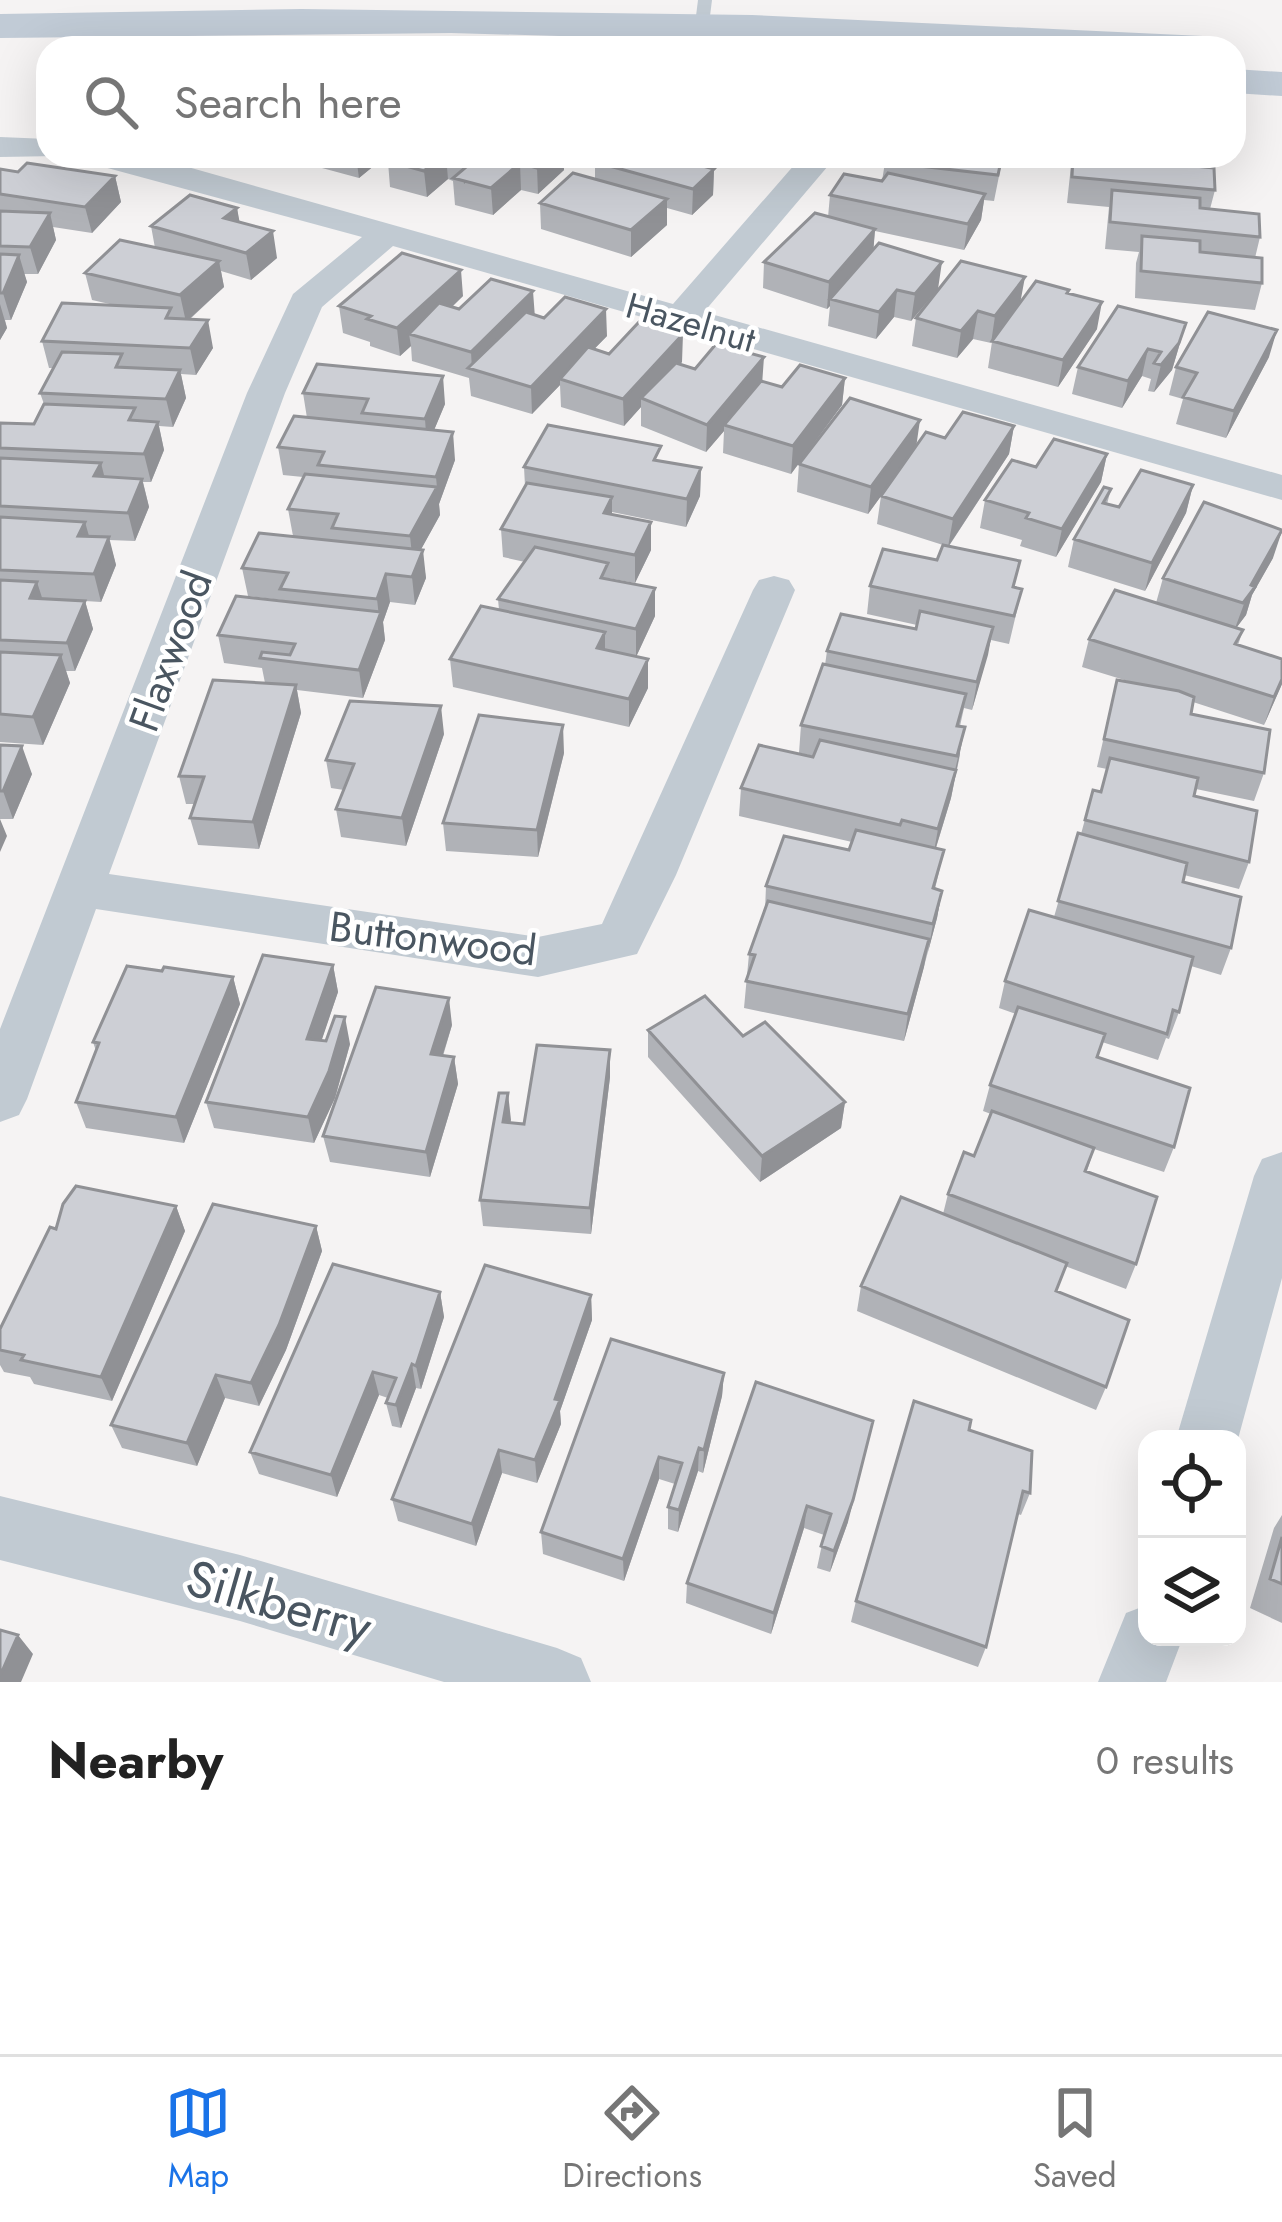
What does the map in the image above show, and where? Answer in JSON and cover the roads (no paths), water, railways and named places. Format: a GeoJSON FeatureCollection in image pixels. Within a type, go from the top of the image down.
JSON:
{"type":"FeatureCollection","features":[{"type":"Feature","properties":{"kind":"main road"},"geometry":{"type":"LineString","coordinates":[[0,26],[702,25],[942,36]]}},
{"type":"Feature","properties":{"kind":"main road"},"geometry":{"type":"LineString","coordinates":[[1246,51],[1282,53]]}},
{"type":"Feature","properties":{"kind":"main road"},"geometry":{"type":"LineString","coordinates":[[0,57],[36,56]]}},
{"type":"Feature","properties":{"kind":"main road"},"geometry":{"type":"LineString","coordinates":[[1246,82],[1282,84]]}},
{"type":"Feature","properties":{"kind":"street"},"geometry":{"type":"LineString","coordinates":[[0,147],[36,148]]}},
{"type":"Feature","properties":{"kind":"street","name":"Hazelnut"},"geometry":{"type":"LineString","coordinates":[[156,168],[1282,488]]}},
{"type":"Feature","properties":{"kind":"street"},"geometry":{"type":"LineString","coordinates":[[680,320],[809,168]]}},
{"type":"Feature","properties":{"kind":"street","name":"Flaxwood"},"geometry":{"type":"LineString","coordinates":[[0,1099],[266,393],[306,302],[386,234]]}},
{"type":"Feature","properties":{"kind":"street","name":"Buttonwood"},"geometry":{"type":"LineString","coordinates":[[81,888],[538,957],[619,940],[652,875],[774,590]]}},
{"type":"Feature","properties":{"kind":"street"},"geometry":{"type":"LineString","coordinates":[[1210,1430],[1282,1176]]}},
{"type":"Feature","properties":{"kind":"street","name":"Silkberry"},"geometry":{"type":"LineString","coordinates":[[0,1528],[240,1588],[557,1682]]}},
{"type":"Feature","properties":{"kind":"street"},"geometry":{"type":"LineString","coordinates":[[1132,1682],[1146,1646]]}}]}
